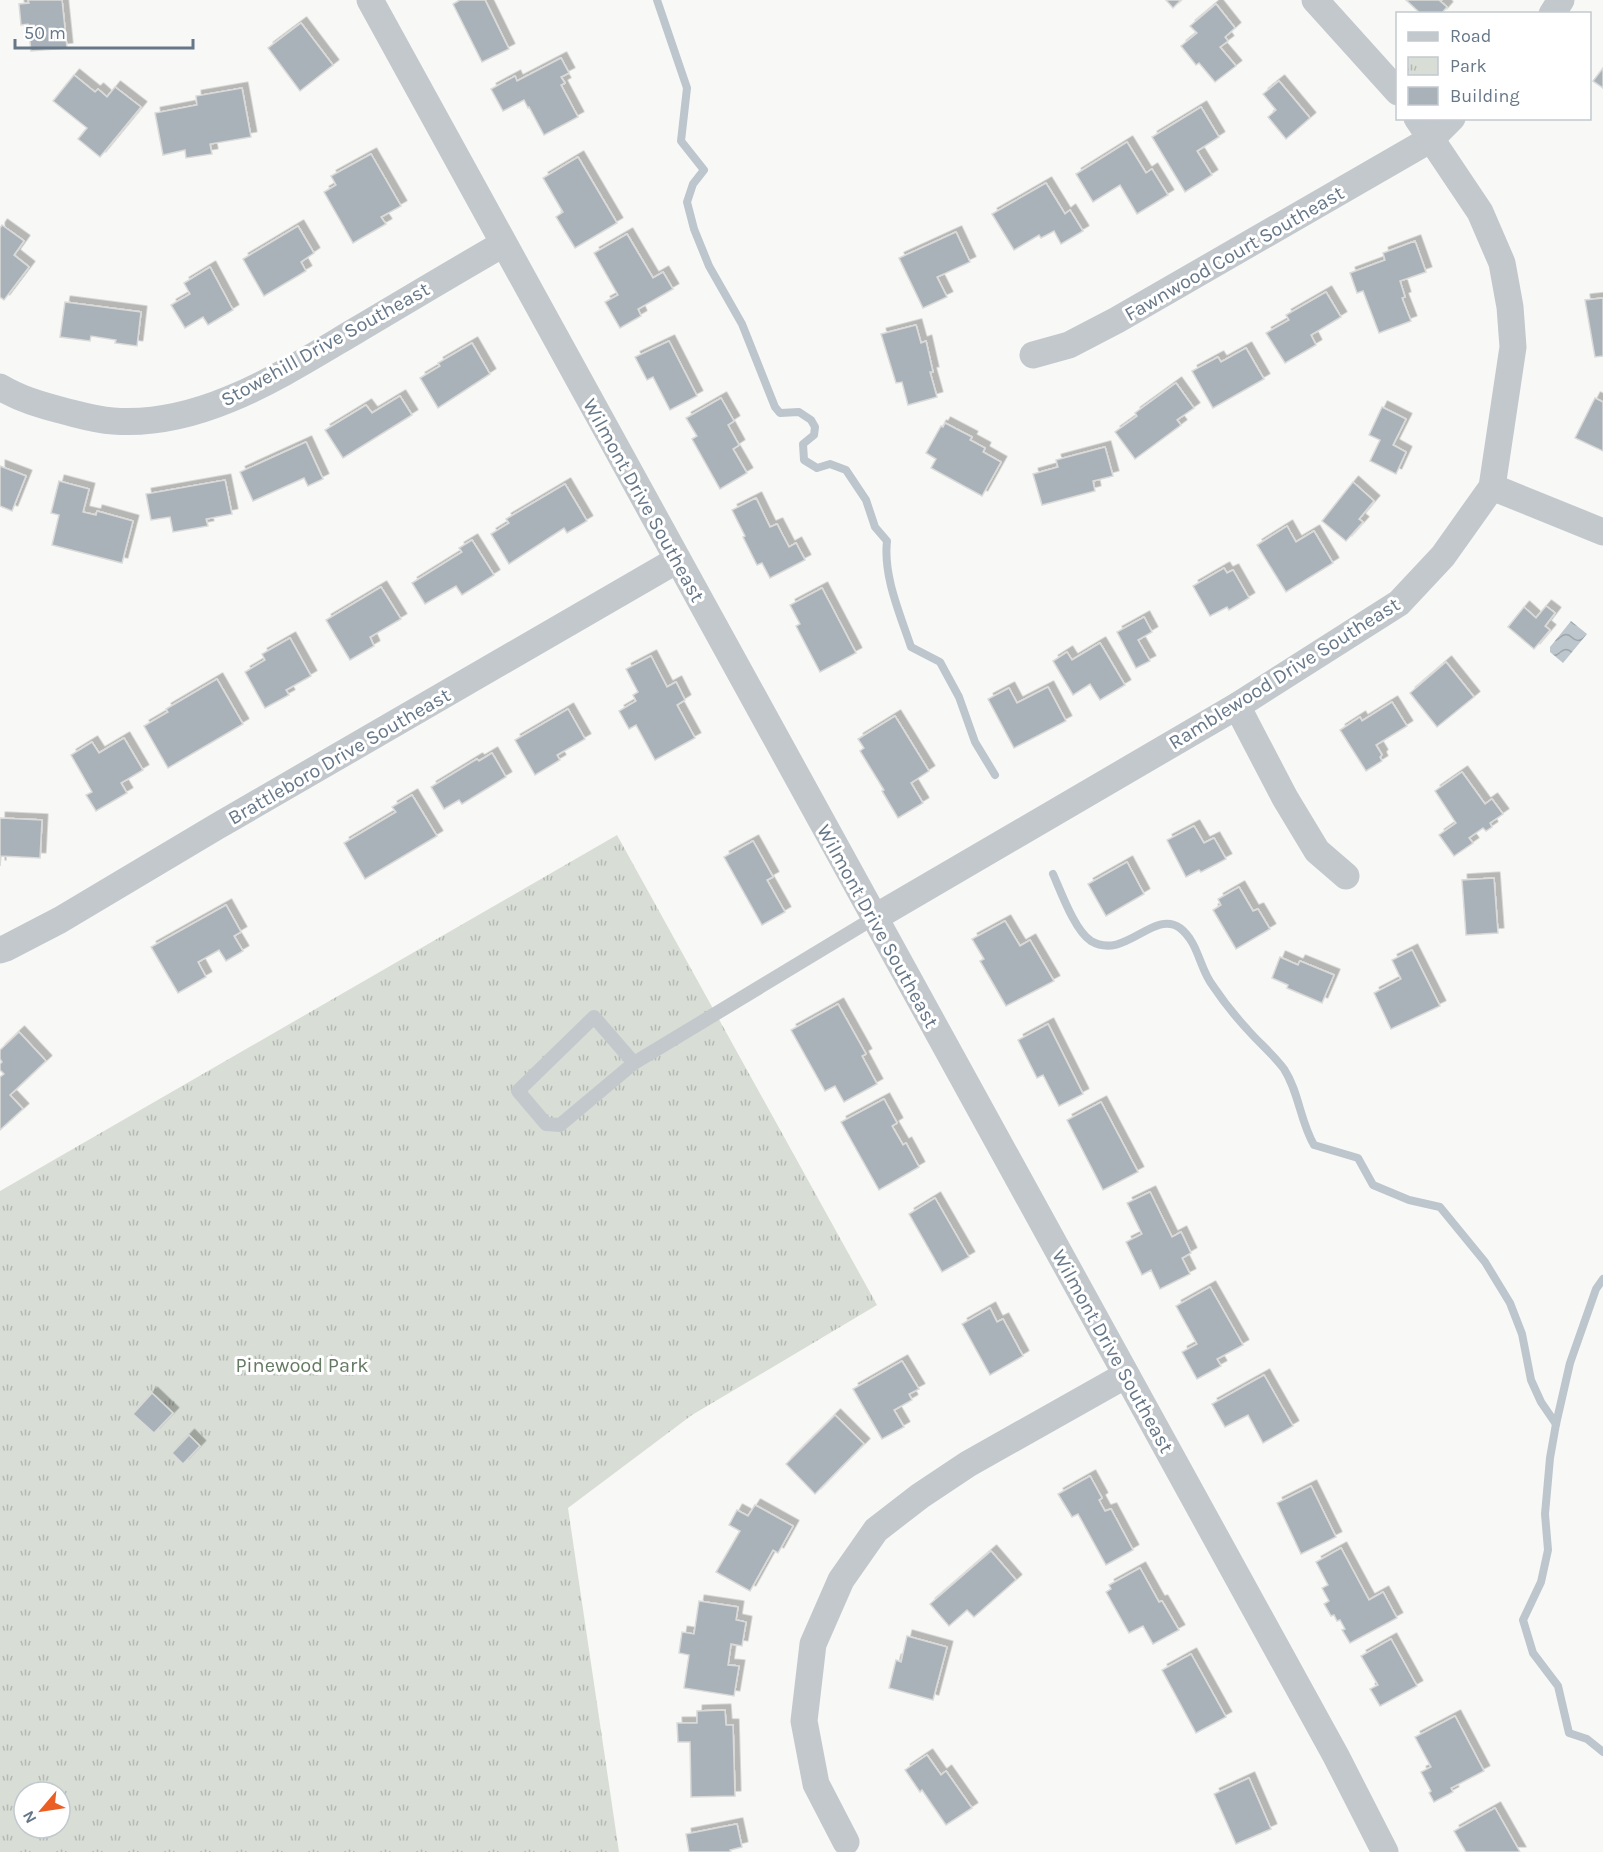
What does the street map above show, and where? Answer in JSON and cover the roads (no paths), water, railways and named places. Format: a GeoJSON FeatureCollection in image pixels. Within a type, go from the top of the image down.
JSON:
{"type":"FeatureCollection","features":[{"type":"Feature","properties":{"kind":"street","name":"Wilmont Drive Southeast"},"geometry":{"type":"LineString","coordinates":[[370,0],[1330,1746],[1377,1849]]}},
{"type":"Feature","properties":{"kind":"street"},"geometry":{"type":"LineString","coordinates":[[1315,0],[1396,90]]}},
{"type":"Feature","properties":{"kind":"street","name":"Fawnwood Court Southeast"},"geometry":{"type":"LineString","coordinates":[[1033,355],[1069,345],[1117,320],[1424,129],[1447,120]]}},
{"type":"Feature","properties":{"kind":"street","name":"Ramblewood Drive Southeast"},"geometry":{"type":"LineString","coordinates":[[874,918],[1237,706],[1399,603],[1443,556],[1492,487],[1513,347],[1508,294],[1502,262],[1480,212],[1424,129]]}},
{"type":"Feature","properties":{"kind":"street","name":"Stowehill Drive Southeast"},"geometry":{"type":"LineString","coordinates":[[0,387],[26,400],[114,422],[158,418],[206,408],[242,394],[312,356],[503,244]]}},
{"type":"Feature","properties":{"kind":"street"},"geometry":{"type":"LineString","coordinates":[[1492,487],[1603,532]]}},
{"type":"Feature","properties":{"kind":"street","name":"Brattleboro Drive Southeast"},"geometry":{"type":"LineString","coordinates":[[0,950],[60,920],[225,821],[677,560]]}},
{"type":"Feature","properties":{"kind":"street"},"geometry":{"type":"LineString","coordinates":[[1237,706],[1285,798],[1317,851],[1346,876]]}},
{"type":"Feature","properties":{"kind":"street"},"geometry":{"type":"LineString","coordinates":[[846,1842],[816,1784],[804,1721],[813,1644],[841,1580],[876,1530],[920,1496],[968,1464],[1126,1376]]}},
{"type":"Feature","properties":{"kind":"lane"},"geometry":{"type":"LineString","coordinates":[[634,1063],[594,1017],[518,1092],[546,1124],[560,1125],[634,1063],[874,918]]}},
{"type":"Feature","properties":{"kind":"water"},"geometry":{"type":"Polygon","coordinates":[[[1571,621],[1587,634],[1563,663],[1550,652],[1550,647],[1571,621]]]}},
{"type":"Feature","properties":{"kind":"waterway"},"geometry":{"type":"LineString","coordinates":[[657,0],[687,88],[681,141],[704,170],[693,184],[687,202],[694,229],[709,266],[742,324],[775,407],[780,413],[799,412],[811,420],[815,427],[814,435],[803,444],[804,460],[817,468],[830,464],[846,470],[866,500],[875,527],[887,541],[886,554],[890,581],[911,647],[940,662],[959,697],[975,742],[995,775]]}},
{"type":"Feature","properties":{"kind":"waterway"},"geometry":{"type":"LineString","coordinates":[[1053,874],[1079,929],[1091,941],[1103,945],[1115,945],[1159,925],[1170,924],[1180,928],[1191,941],[1208,979],[1221,997],[1284,1069],[1314,1145],[1358,1158],[1373,1185],[1409,1200],[1440,1207],[1485,1262],[1510,1303],[1522,1334],[1531,1380],[1541,1402],[1556,1424]]}},
{"type":"Feature","properties":{"kind":"waterway"},"geometry":{"type":"LineString","coordinates":[[1603,1279],[1596,1289],[1570,1363],[1550,1458],[1545,1514],[1548,1550],[1541,1582],[1523,1620],[1533,1653],[1558,1686],[1569,1733],[1587,1739],[1603,1752]]}},
{"type":"Feature","properties":{"kind":"park label","name":"Pinewood Park"},"geometry":{"type":"Point","coordinates":[302,1365]}}]}
